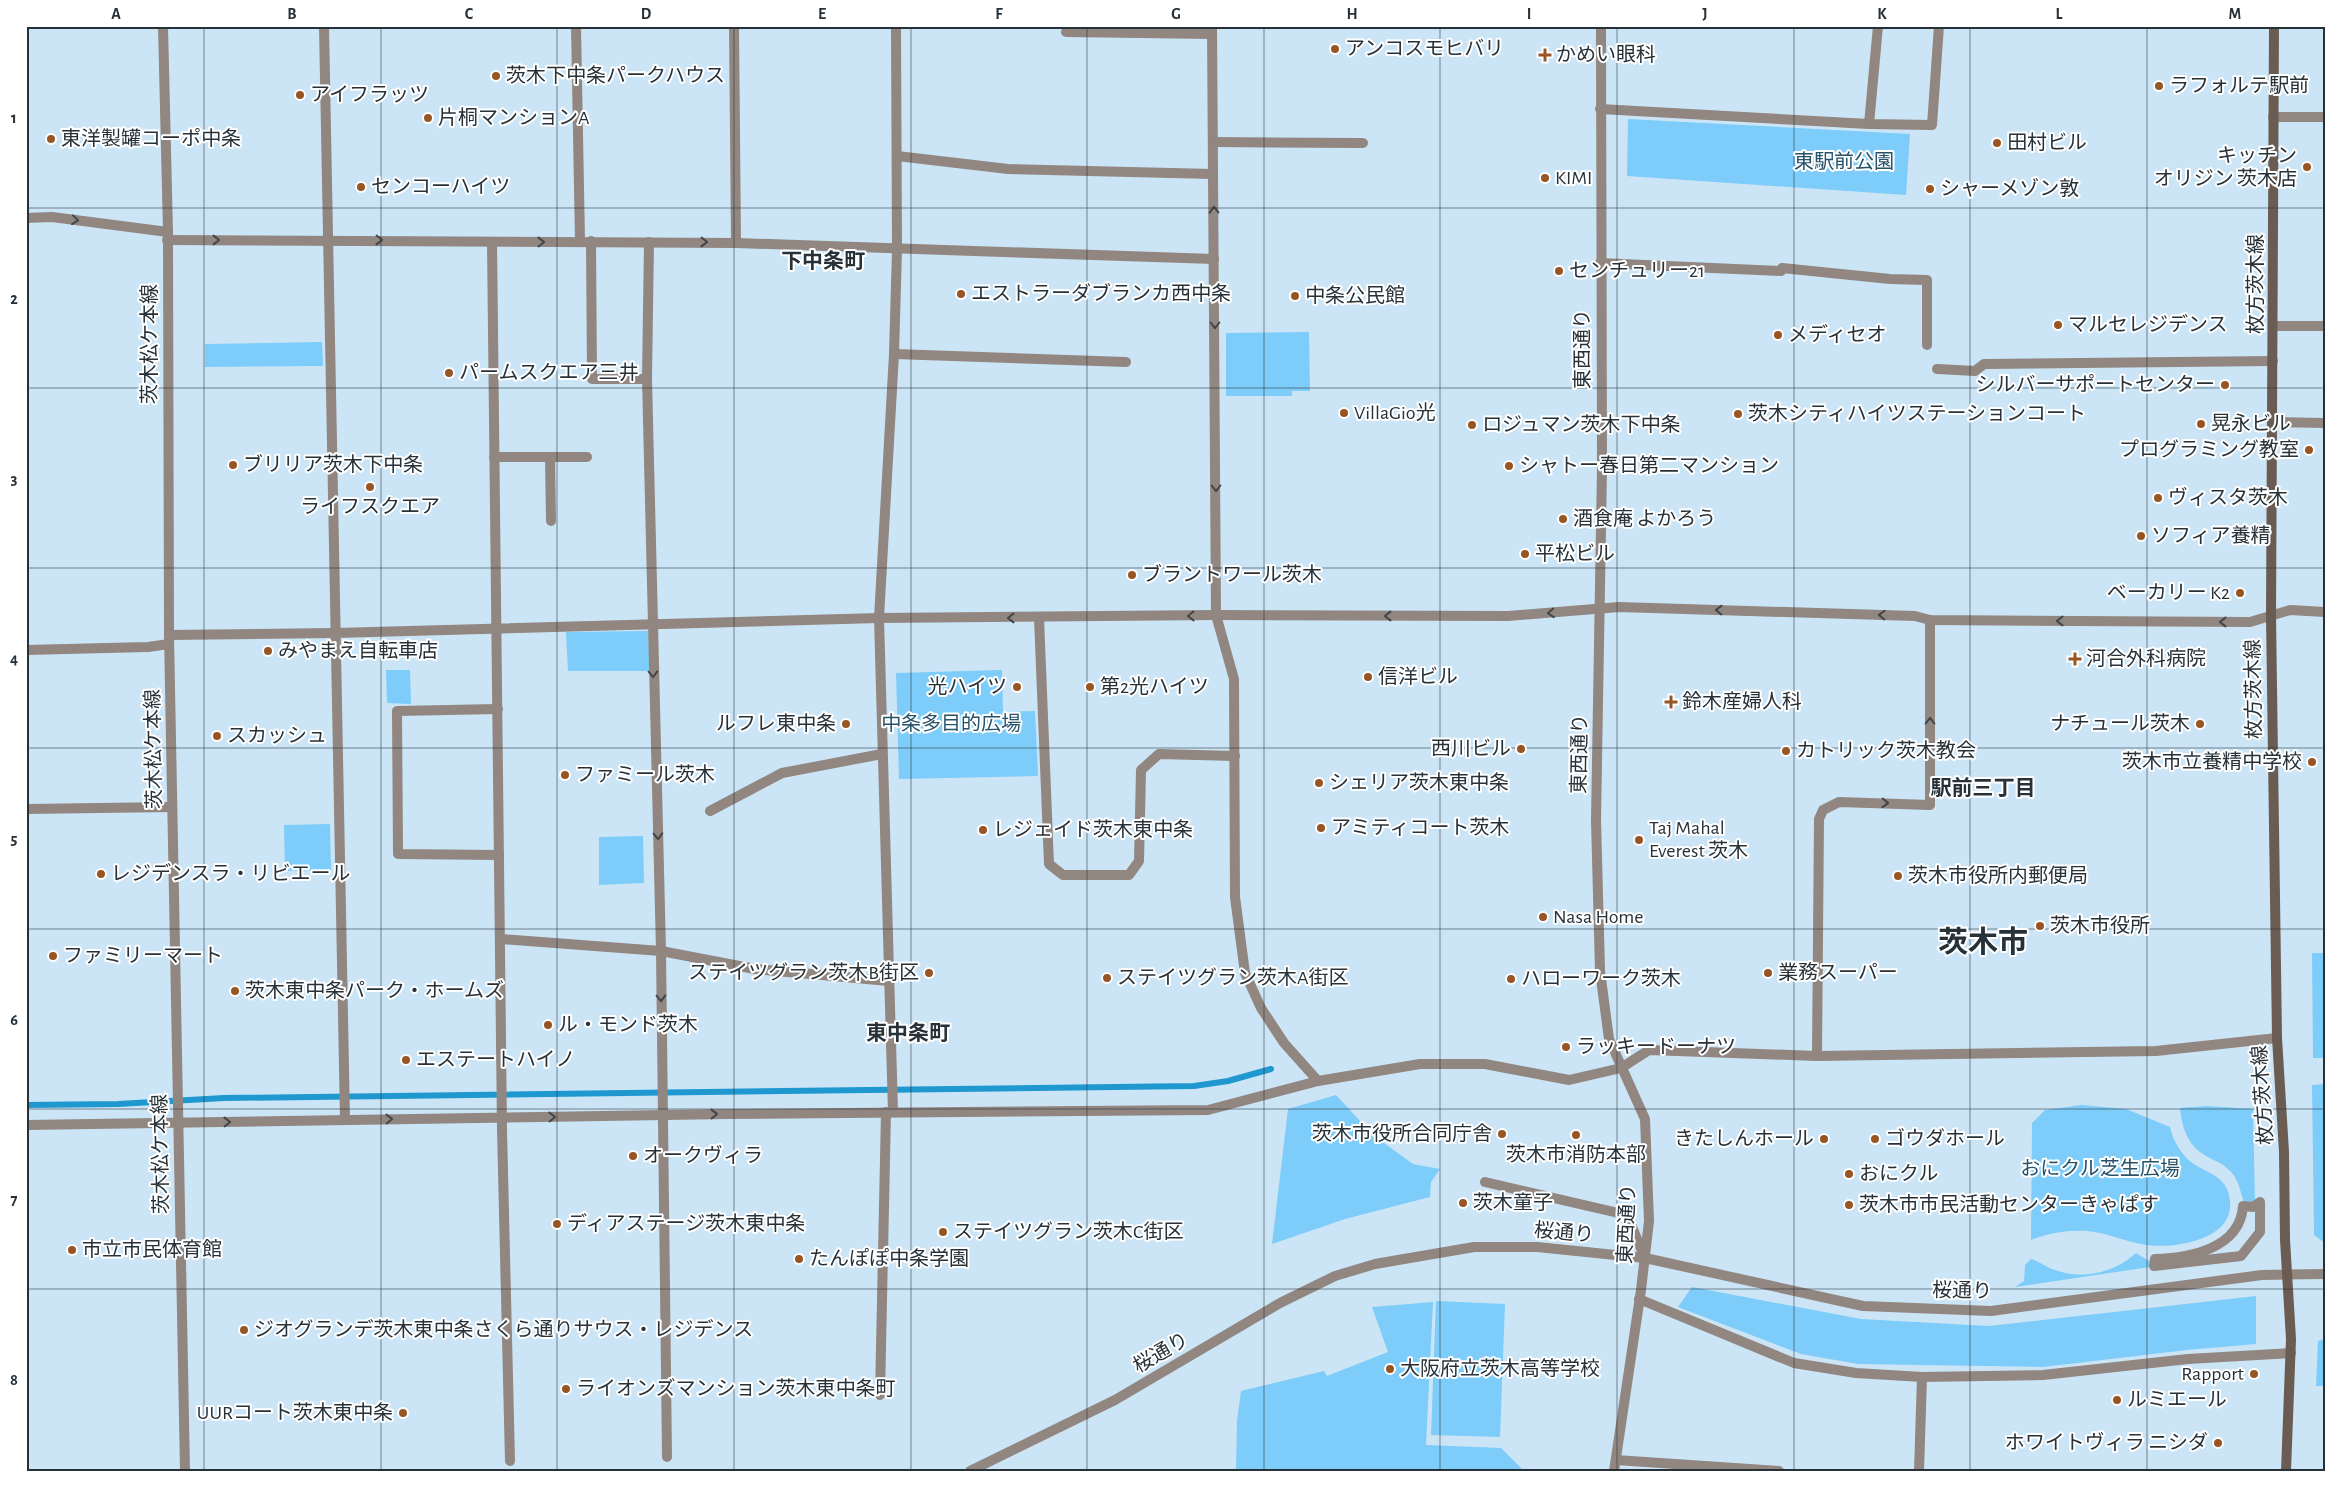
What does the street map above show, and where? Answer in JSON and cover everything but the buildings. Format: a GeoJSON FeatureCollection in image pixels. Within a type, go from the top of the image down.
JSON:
{"type":"FeatureCollection","features":[{"type":"Feature","properties":{"kind":"main road","name":"枚方茨木線"},"geometry":{"type":"LineString","coordinates":[[2274,26],[2271,616],[2277,1038],[2291,1339],[2286,1471]]}},
{"type":"Feature","properties":{"kind":"street","name":"茨木松ケ本線"},"geometry":{"type":"LineString","coordinates":[[163,26],[168,236],[169,640],[185,1471]]}},
{"type":"Feature","properties":{"kind":"street"},"geometry":{"type":"LineString","coordinates":[[324,26],[345,1120]]}},
{"type":"Feature","properties":{"kind":"street"},"geometry":{"type":"LineString","coordinates":[[576,26],[580,241]]}},
{"type":"Feature","properties":{"kind":"street"},"geometry":{"type":"LineString","coordinates":[[734,26],[736,243]]}},
{"type":"Feature","properties":{"kind":"street"},"geometry":{"type":"LineString","coordinates":[[880,1395],[889,1112],[892,1100],[892,1081],[879,618],[894,354],[897,250],[896,26]]}},
{"type":"Feature","properties":{"kind":"street","name":"東西通り"},"geometry":{"type":"LineString","coordinates":[[1601,26],[1600,263],[1602,468],[1596,820],[1600,970],[1609,1039],[1645,1119],[1649,1222],[1614,1471]]}},
{"type":"Feature","properties":{"kind":"street"},"geometry":{"type":"LineString","coordinates":[[1869,124],[1878,26]]}},
{"type":"Feature","properties":{"kind":"street"},"geometry":{"type":"LineString","coordinates":[[1600,109],[1869,124],[1932,125],[1939,26]]}},
{"type":"Feature","properties":{"kind":"street"},"geometry":{"type":"LineString","coordinates":[[1066,32],[1212,30],[1216,615],[1234,679],[1235,897],[1245,973],[1261,1008],[1280,1036],[1318,1081]]}},
{"type":"Feature","properties":{"kind":"street"},"geometry":{"type":"LineString","coordinates":[[2273,117],[2325,117]]}},
{"type":"Feature","properties":{"kind":"street"},"geometry":{"type":"LineString","coordinates":[[1213,142],[1363,143]]}},
{"type":"Feature","properties":{"kind":"street"},"geometry":{"type":"LineString","coordinates":[[897,156],[1008,169],[1213,174]]}},
{"type":"Feature","properties":{"kind":"street"},"geometry":{"type":"LineString","coordinates":[[26,218],[52,217],[168,236],[329,240],[736,243],[897,250],[1214,259]]}},
{"type":"Feature","properties":{"kind":"street"},"geometry":{"type":"LineString","coordinates":[[591,241],[592,379],[647,379]]}},
{"type":"Feature","properties":{"kind":"street"},"geometry":{"type":"LineString","coordinates":[[492,242],[501,1118],[510,1461]]}},
{"type":"Feature","properties":{"kind":"street"},"geometry":{"type":"LineString","coordinates":[[649,242],[647,379],[661,951],[667,1457]]}},
{"type":"Feature","properties":{"kind":"street"},"geometry":{"type":"LineString","coordinates":[[1600,263],[1781,271],[1782,268],[1890,279],[1927,280],[1927,345]]}},
{"type":"Feature","properties":{"kind":"street"},"geometry":{"type":"LineString","coordinates":[[2273,326],[2325,326]]}},
{"type":"Feature","properties":{"kind":"street"},"geometry":{"type":"LineString","coordinates":[[894,354],[1126,362]]}},
{"type":"Feature","properties":{"kind":"street"},"geometry":{"type":"LineString","coordinates":[[1937,369],[1975,371],[1984,364],[2273,361]]}},
{"type":"Feature","properties":{"kind":"street"},"geometry":{"type":"LineString","coordinates":[[2272,422],[2325,423]]}},
{"type":"Feature","properties":{"kind":"street"},"geometry":{"type":"LineString","coordinates":[[494,457],[587,457]]}},
{"type":"Feature","properties":{"kind":"street"},"geometry":{"type":"LineString","coordinates":[[550,457],[551,521]]}},
{"type":"Feature","properties":{"kind":"street"},"geometry":{"type":"LineString","coordinates":[[26,650],[148,647],[169,640],[335,633],[879,618],[1216,615],[1508,616],[1629,607],[1915,616],[1930,620],[2250,622],[2290,610],[2325,612]]}},
{"type":"Feature","properties":{"kind":"street"},"geometry":{"type":"LineString","coordinates":[[1039,618],[1049,864],[1063,875],[1130,875],[1139,861],[1141,770],[1159,754],[1235,756]]}},
{"type":"Feature","properties":{"kind":"street"},"geometry":{"type":"LineString","coordinates":[[1817,1056],[1819,819],[1823,810],[1840,802],[1930,804],[1930,620]]}},
{"type":"Feature","properties":{"kind":"street"},"geometry":{"type":"LineString","coordinates":[[498,709],[397,711],[398,854],[499,855]]}},
{"type":"Feature","properties":{"kind":"street"},"geometry":{"type":"LineString","coordinates":[[710,811],[782,773],[882,754]]}},
{"type":"Feature","properties":{"kind":"street"},"geometry":{"type":"LineString","coordinates":[[26,809],[172,806]]}},
{"type":"Feature","properties":{"kind":"street"},"geometry":{"type":"LineString","coordinates":[[500,939],[661,951],[755,969],[889,981]]}},
{"type":"Feature","properties":{"kind":"street"},"geometry":{"type":"LineString","coordinates":[[26,1125],[501,1118],[663,1109],[889,1112],[1208,1110],[1318,1081],[1420,1064],[1485,1064],[1569,1080],[1621,1068],[1648,1050],[1817,1056],[2156,1051],[2277,1038]]}},
{"type":"Feature","properties":{"kind":"street"},"geometry":{"type":"LineString","coordinates":[[1485,1182],[1627,1215],[1644,1258]]}},
{"type":"Feature","properties":{"kind":"street"},"geometry":{"type":"LineString","coordinates":[[2260,1202],[2260,1232],[2241,1256],[2154,1266],[2155,1259],[2194,1254],[2222,1243],[2238,1225],[2243,1206],[2250,1208],[2256,1206],[2260,1202]]}},
{"type":"Feature","properties":{"kind":"street","name":"桜通り"},"geometry":{"type":"LineString","coordinates":[[970,1471],[1115,1400],[1280,1303],[1335,1276],[1367,1266],[1474,1247],[1537,1247],[1644,1258],[1863,1306],[1991,1311],[2262,1275],[2325,1274]]}},
{"type":"Feature","properties":{"kind":"street"},"geometry":{"type":"LineString","coordinates":[[1639,1300],[1794,1363],[1856,1373],[1922,1377],[2043,1375],[2188,1359],[2291,1353]]}},
{"type":"Feature","properties":{"kind":"street"},"geometry":{"type":"LineString","coordinates":[[1919,1471],[1922,1377]]}},
{"type":"Feature","properties":{"kind":"street"},"geometry":{"type":"LineString","coordinates":[[1616,1460],[1779,1471]]}},
{"type":"Feature","properties":{"kind":"green space","name":"東駅前公園"},"geometry":{"type":"Polygon","coordinates":[[[1628,119],[1910,134],[1906,195],[1627,176],[1628,119]]]}},
{"type":"Feature","properties":{"kind":"green space"},"geometry":{"type":"Polygon","coordinates":[[[1309,332],[1310,391],[1292,391],[1292,396],[1226,396],[1226,333],[1309,332]]]}},
{"type":"Feature","properties":{"kind":"green space"},"geometry":{"type":"Polygon","coordinates":[[[322,342],[323,366],[205,367],[205,344],[322,342]]]}},
{"type":"Feature","properties":{"kind":"green space"},"geometry":{"type":"Polygon","coordinates":[[[648,631],[650,671],[568,671],[566,632],[648,631]]]}},
{"type":"Feature","properties":{"kind":"green space"},"geometry":{"type":"Polygon","coordinates":[[[386,670],[410,670],[411,704],[387,703],[386,670]]]}},
{"type":"Feature","properties":{"kind":"green space","name":"中条多目的広場"},"geometry":{"type":"Polygon","coordinates":[[[1002,670],[1003,712],[1035,711],[1038,776],[899,779],[896,673],[1002,670]]]}},
{"type":"Feature","properties":{"kind":"green space"},"geometry":{"type":"Polygon","coordinates":[[[330,824],[331,870],[285,871],[284,825],[330,824]]]}},
{"type":"Feature","properties":{"kind":"green space"},"geometry":{"type":"Polygon","coordinates":[[[643,836],[644,883],[599,885],[599,837],[643,836]]]}},
{"type":"Feature","properties":{"kind":"green space"},"geometry":{"type":"Polygon","coordinates":[[[2312,953],[2325,953],[2325,1058],[2313,1058],[2312,953]]]}},
{"type":"Feature","properties":{"kind":"green space"},"geometry":{"type":"Polygon","coordinates":[[[2325,1084],[2325,1243],[2314,1235],[2312,1085],[2325,1084]]]}},
{"type":"Feature","properties":{"kind":"green space"},"geometry":{"type":"Polygon","coordinates":[[[1336,1095],[1373,1135],[1413,1164],[1440,1169],[1431,1182],[1430,1197],[1345,1219],[1272,1244],[1288,1109],[1336,1095]]]}},
{"type":"Feature","properties":{"kind":"green space","name":"おにクル芝生広場"},"geometry":{"type":"Polygon","coordinates":[[[2081,1105],[2126,1109],[2170,1127],[2173,1137],[2184,1155],[2196,1166],[2218,1178],[2227,1188],[2230,1210],[2225,1222],[2203,1238],[2173,1245],[2146,1245],[2087,1231],[2058,1232],[2031,1240],[2032,1123],[2045,1110],[2081,1105]]]}},
{"type":"Feature","properties":{"kind":"green space"},"geometry":{"type":"Polygon","coordinates":[[[2207,1106],[2253,1109],[2255,1203],[2245,1204],[2237,1181],[2232,1173],[2223,1165],[2195,1148],[2184,1130],[2180,1108],[2207,1106]]]}},
{"type":"Feature","properties":{"kind":"green space"},"geometry":{"type":"Polygon","coordinates":[[[2136,1253],[2151,1262],[2150,1267],[2015,1287],[2024,1281],[2025,1265],[2031,1259],[2066,1273],[2087,1274],[2098,1273],[2118,1266],[2136,1253]]]}},
{"type":"Feature","properties":{"kind":"green space"},"geometry":{"type":"Polygon","coordinates":[[[1692,1287],[1861,1319],[1989,1326],[2256,1296],[2256,1344],[2043,1367],[1858,1364],[1801,1354],[1678,1307],[1692,1287]]]}},
{"type":"Feature","properties":{"kind":"green space"},"geometry":{"type":"Polygon","coordinates":[[[1436,1301],[1505,1304],[1500,1437],[1431,1435],[1436,1301]]]}},
{"type":"Feature","properties":{"kind":"green space"},"geometry":{"type":"Polygon","coordinates":[[[1433,1302],[1426,1445],[1501,1448],[1524,1471],[1236,1471],[1237,1421],[1241,1391],[1324,1371],[1327,1376],[1388,1352],[1372,1307],[1433,1302]]]}},
{"type":"Feature","properties":{"kind":"green space"},"geometry":{"type":"Polygon","coordinates":[[[2325,1339],[2325,1386],[2316,1386],[2318,1341],[2325,1339]]]}},
{"type":"Feature","properties":{"kind":"waterway"},"geometry":{"type":"LineString","coordinates":[[26,1105],[118,1104],[224,1098],[1194,1086],[1228,1081],[1271,1069]]}},
{"type":"Feature","properties":{"kind":"place","name":"アンコスモヒバリ"},"geometry":{"type":"Point","coordinates":[1335,49]}},
{"type":"Feature","properties":{"kind":"place","name":"かめい眼科"},"geometry":{"type":"Point","coordinates":[1545,55]}},
{"type":"Feature","properties":{"kind":"place","name":"茨木下中条パークハウス"},"geometry":{"type":"Point","coordinates":[496,76]}},
{"type":"Feature","properties":{"kind":"place","name":"ラフォルテ駅前"},"geometry":{"type":"Point","coordinates":[2159,86]}},
{"type":"Feature","properties":{"kind":"place","name":"アイフラッツ"},"geometry":{"type":"Point","coordinates":[300,95]}},
{"type":"Feature","properties":{"kind":"place","name":"片桐マンションA"},"geometry":{"type":"Point","coordinates":[428,118]}},
{"type":"Feature","properties":{"kind":"place","name":"東洋製罐コーポ中条"},"geometry":{"type":"Point","coordinates":[51,139]}},
{"type":"Feature","properties":{"kind":"place","name":"田村ビル"},"geometry":{"type":"Point","coordinates":[1997,143]}},
{"type":"Feature","properties":{"kind":"place","name":"キッチン オリジン 茨木店"},"geometry":{"type":"Point","coordinates":[2307,167]}},
{"type":"Feature","properties":{"kind":"place","name":"KIMI"},"geometry":{"type":"Point","coordinates":[1545,178]}},
{"type":"Feature","properties":{"kind":"place","name":"センコーハイツ"},"geometry":{"type":"Point","coordinates":[361,187]}},
{"type":"Feature","properties":{"kind":"place","name":"シャーメゾン敦"},"geometry":{"type":"Point","coordinates":[1930,189]}},
{"type":"Feature","properties":{"kind":"place","name":"センチュリー21"},"geometry":{"type":"Point","coordinates":[1559,271]}},
{"type":"Feature","properties":{"kind":"place","name":"エストラーダブランカ西中条"},"geometry":{"type":"Point","coordinates":[961,294]}},
{"type":"Feature","properties":{"kind":"place","name":"中条公民館"},"geometry":{"type":"Point","coordinates":[1295,296]}},
{"type":"Feature","properties":{"kind":"place","name":"マルセレジデンス"},"geometry":{"type":"Point","coordinates":[2058,325]}},
{"type":"Feature","properties":{"kind":"place","name":"メディセオ"},"geometry":{"type":"Point","coordinates":[1778,335]}},
{"type":"Feature","properties":{"kind":"place","name":"パームスクエア三井"},"geometry":{"type":"Point","coordinates":[449,373]}},
{"type":"Feature","properties":{"kind":"place","name":"シルバーサポートセンター"},"geometry":{"type":"Point","coordinates":[2225,385]}},
{"type":"Feature","properties":{"kind":"place","name":"VillaGio光"},"geometry":{"type":"Point","coordinates":[1344,413]}},
{"type":"Feature","properties":{"kind":"place","name":"茨木シティハイツステーションコート"},"geometry":{"type":"Point","coordinates":[1738,414]}},
{"type":"Feature","properties":{"kind":"place","name":"晃永ビル"},"geometry":{"type":"Point","coordinates":[2201,424]}},
{"type":"Feature","properties":{"kind":"place","name":"ロジュマン茨木下中条"},"geometry":{"type":"Point","coordinates":[1472,425]}},
{"type":"Feature","properties":{"kind":"place","name":"プログラミング教室"},"geometry":{"type":"Point","coordinates":[2309,450]}},
{"type":"Feature","properties":{"kind":"place","name":"ブリリア茨木下中条"},"geometry":{"type":"Point","coordinates":[233,465]}},
{"type":"Feature","properties":{"kind":"place","name":"シャトー春日第二マンション"},"geometry":{"type":"Point","coordinates":[1509,466]}},
{"type":"Feature","properties":{"kind":"place","name":"ライフスクエア"},"geometry":{"type":"Point","coordinates":[370,487]}},
{"type":"Feature","properties":{"kind":"place","name":"ヴィスタ茨木"},"geometry":{"type":"Point","coordinates":[2158,498]}},
{"type":"Feature","properties":{"kind":"place","name":"酒食庵 よかろう"},"geometry":{"type":"Point","coordinates":[1563,519]}},
{"type":"Feature","properties":{"kind":"place","name":"ソフィア養精"},"geometry":{"type":"Point","coordinates":[2141,536]}},
{"type":"Feature","properties":{"kind":"place","name":"平松ビル"},"geometry":{"type":"Point","coordinates":[1525,554]}},
{"type":"Feature","properties":{"kind":"place","name":"ブラントワール茨木"},"geometry":{"type":"Point","coordinates":[1132,575]}},
{"type":"Feature","properties":{"kind":"place","name":"ベーカリー K2"},"geometry":{"type":"Point","coordinates":[2240,593]}},
{"type":"Feature","properties":{"kind":"place","name":"みやまえ自転車店"},"geometry":{"type":"Point","coordinates":[268,651]}},
{"type":"Feature","properties":{"kind":"place","name":"河合外科病院"},"geometry":{"type":"Point","coordinates":[2075,659]}},
{"type":"Feature","properties":{"kind":"place","name":"信洋ビル"},"geometry":{"type":"Point","coordinates":[1368,677]}},
{"type":"Feature","properties":{"kind":"place","name":"光ハイツ"},"geometry":{"type":"Point","coordinates":[1017,687]}},
{"type":"Feature","properties":{"kind":"place","name":"第2光ハイツ"},"geometry":{"type":"Point","coordinates":[1090,687]}},
{"type":"Feature","properties":{"kind":"place","name":"鈴木産婦人科"},"geometry":{"type":"Point","coordinates":[1671,702]}},
{"type":"Feature","properties":{"kind":"place","name":"ルフレ東中条"},"geometry":{"type":"Point","coordinates":[846,724]}},
{"type":"Feature","properties":{"kind":"place","name":"ナチュール茨木"},"geometry":{"type":"Point","coordinates":[2200,724]}},
{"type":"Feature","properties":{"kind":"place","name":"スカッシュ"},"geometry":{"type":"Point","coordinates":[217,736]}},
{"type":"Feature","properties":{"kind":"place","name":"西川ビル"},"geometry":{"type":"Point","coordinates":[1521,749]}},
{"type":"Feature","properties":{"kind":"place","name":"カトリック茨木教会"},"geometry":{"type":"Point","coordinates":[1786,751]}},
{"type":"Feature","properties":{"kind":"place","name":"茨木市立養精中学校"},"geometry":{"type":"Point","coordinates":[2312,762]}},
{"type":"Feature","properties":{"kind":"place","name":"ファミール茨木"},"geometry":{"type":"Point","coordinates":[565,775]}},
{"type":"Feature","properties":{"kind":"place","name":"シェリア茨木東中条"},"geometry":{"type":"Point","coordinates":[1319,783]}},
{"type":"Feature","properties":{"kind":"place","name":"アミティコート茨木"},"geometry":{"type":"Point","coordinates":[1321,828]}},
{"type":"Feature","properties":{"kind":"place","name":"レジェイド茨木東中条"},"geometry":{"type":"Point","coordinates":[983,830]}},
{"type":"Feature","properties":{"kind":"place","name":"Taj Mahal Everest 茨木"},"geometry":{"type":"Point","coordinates":[1639,840]}},
{"type":"Feature","properties":{"kind":"place","name":"レジデンスラ・リビエール"},"geometry":{"type":"Point","coordinates":[101,874]}},
{"type":"Feature","properties":{"kind":"place","name":"茨木市役所内郵便局"},"geometry":{"type":"Point","coordinates":[1898,876]}},
{"type":"Feature","properties":{"kind":"place","name":"Nasa Home"},"geometry":{"type":"Point","coordinates":[1543,917]}},
{"type":"Feature","properties":{"kind":"place","name":"茨木市役所"},"geometry":{"type":"Point","coordinates":[2040,926]}},
{"type":"Feature","properties":{"kind":"place","name":"ファミリーマート"},"geometry":{"type":"Point","coordinates":[53,956]}},
{"type":"Feature","properties":{"kind":"place","name":"ステイツグラン茨木B街区"},"geometry":{"type":"Point","coordinates":[929,973]}},
{"type":"Feature","properties":{"kind":"place","name":"業務スーパー"},"geometry":{"type":"Point","coordinates":[1768,973]}},
{"type":"Feature","properties":{"kind":"place","name":"ステイツグラン茨木A街区"},"geometry":{"type":"Point","coordinates":[1107,978]}},
{"type":"Feature","properties":{"kind":"place","name":"ハローワーク茨木"},"geometry":{"type":"Point","coordinates":[1511,979]}},
{"type":"Feature","properties":{"kind":"place","name":"茨木東中条パーク・ホームズ"},"geometry":{"type":"Point","coordinates":[235,991]}},
{"type":"Feature","properties":{"kind":"place","name":"ル・モンド茨木"},"geometry":{"type":"Point","coordinates":[548,1025]}},
{"type":"Feature","properties":{"kind":"place","name":"ラッキードーナツ"},"geometry":{"type":"Point","coordinates":[1566,1047]}},
{"type":"Feature","properties":{"kind":"place","name":"エステートハイノ"},"geometry":{"type":"Point","coordinates":[406,1060]}},
{"type":"Feature","properties":{"kind":"place","name":"茨木市役所合同庁舎"},"geometry":{"type":"Point","coordinates":[1502,1134]}},
{"type":"Feature","properties":{"kind":"place","name":"茨木市消防本部"},"geometry":{"type":"Point","coordinates":[1576,1135]}},
{"type":"Feature","properties":{"kind":"place","name":"きたしんホール"},"geometry":{"type":"Point","coordinates":[1824,1139]}},
{"type":"Feature","properties":{"kind":"place","name":"ゴウダホール"},"geometry":{"type":"Point","coordinates":[1875,1139]}},
{"type":"Feature","properties":{"kind":"place","name":"オークヴィラ"},"geometry":{"type":"Point","coordinates":[633,1156]}},
{"type":"Feature","properties":{"kind":"place","name":"おにクル"},"geometry":{"type":"Point","coordinates":[1849,1174]}},
{"type":"Feature","properties":{"kind":"place","name":"茨木童子"},"geometry":{"type":"Point","coordinates":[1463,1203]}},
{"type":"Feature","properties":{"kind":"place","name":"茨木市市民活動センターきゃぱす"},"geometry":{"type":"Point","coordinates":[1849,1205]}},
{"type":"Feature","properties":{"kind":"place","name":"ディアステージ茨木東中条"},"geometry":{"type":"Point","coordinates":[557,1224]}},
{"type":"Feature","properties":{"kind":"place","name":"ステイツグラン茨木C街区"},"geometry":{"type":"Point","coordinates":[943,1232]}},
{"type":"Feature","properties":{"kind":"place","name":"市立市民体育館"},"geometry":{"type":"Point","coordinates":[72,1250]}},
{"type":"Feature","properties":{"kind":"place","name":"たんぽぽ中条学園"},"geometry":{"type":"Point","coordinates":[799,1259]}},
{"type":"Feature","properties":{"kind":"place","name":"ジオグランデ茨木東中条さくら通りサウス・レジデンス"},"geometry":{"type":"Point","coordinates":[244,1330]}},
{"type":"Feature","properties":{"kind":"place","name":"大阪府立茨木高等学校"},"geometry":{"type":"Point","coordinates":[1390,1369]}},
{"type":"Feature","properties":{"kind":"place","name":"Rapport"},"geometry":{"type":"Point","coordinates":[2254,1374]}},
{"type":"Feature","properties":{"kind":"place","name":"ライオンズマンション茨木東中条町"},"geometry":{"type":"Point","coordinates":[566,1389]}},
{"type":"Feature","properties":{"kind":"place","name":"ルミエール"},"geometry":{"type":"Point","coordinates":[2117,1400]}},
{"type":"Feature","properties":{"kind":"place","name":"UURコート茨木東中条"},"geometry":{"type":"Point","coordinates":[403,1413]}},
{"type":"Feature","properties":{"kind":"place","name":"ホワイトヴィラ ニシダ"},"geometry":{"type":"Point","coordinates":[2218,1443]}},
{"type":"Feature","properties":{"kind":"district","name":"下中条町"},"geometry":{"type":"Point","coordinates":[823,261]}},
{"type":"Feature","properties":{"kind":"district","name":"駅前三丁目"},"geometry":{"type":"Point","coordinates":[1983,788]}},
{"type":"Feature","properties":{"kind":"district","name":"茨木市"},"geometry":{"type":"Point","coordinates":[1983,943]}},
{"type":"Feature","properties":{"kind":"district","name":"東中条町"},"geometry":{"type":"Point","coordinates":[908,1033]}}]}
